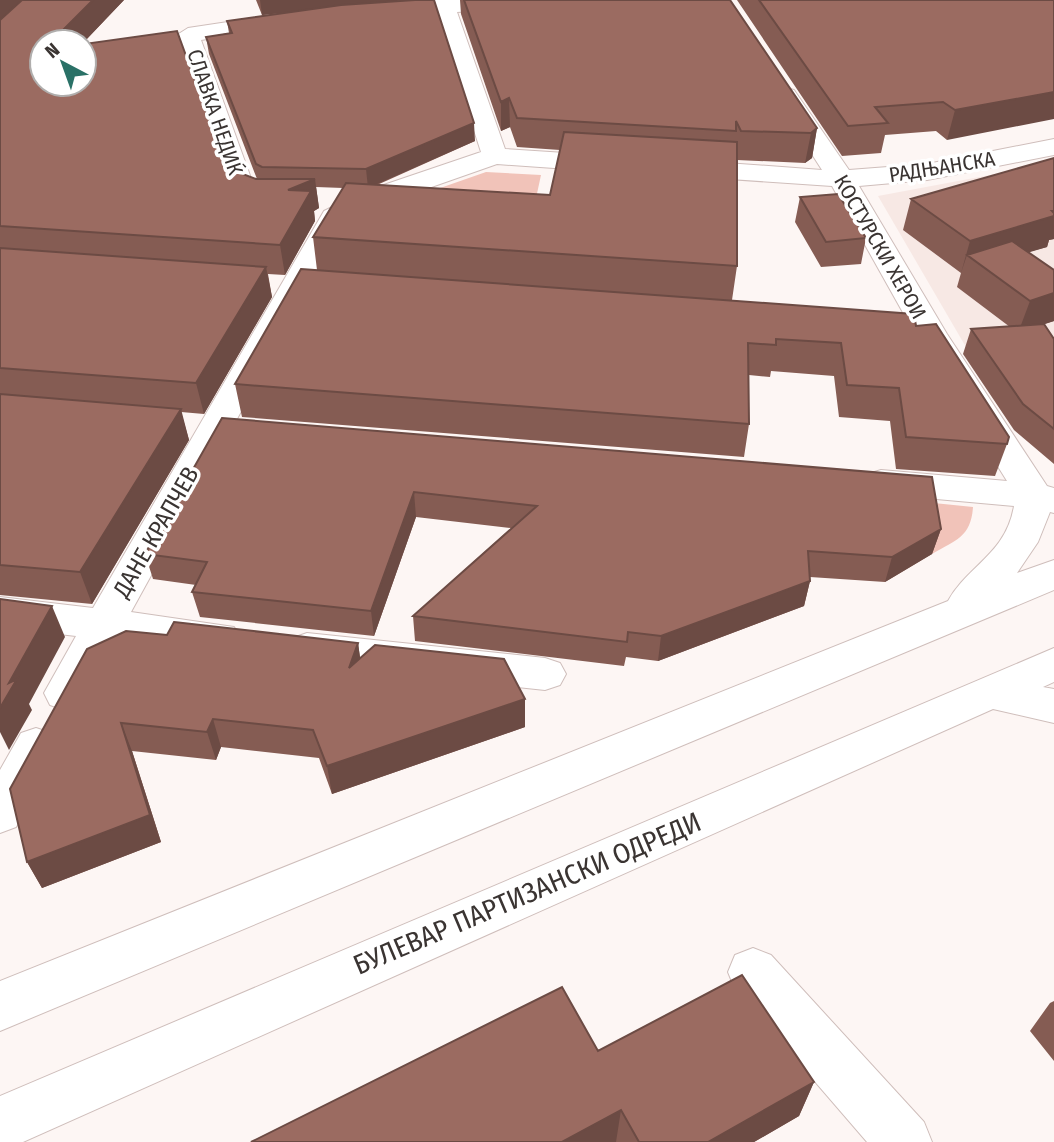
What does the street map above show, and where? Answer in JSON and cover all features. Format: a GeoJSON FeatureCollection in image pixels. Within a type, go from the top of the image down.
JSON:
{"type":"FeatureCollection","features":[{"type":"Feature","properties":{"kind":"street"},"geometry":{"type":"LineString","coordinates":[[356,12],[443,3],[545,0]]}},
{"type":"Feature","properties":{"kind":"street"},"geometry":{"type":"LineString","coordinates":[[443,3],[495,156],[633,165]]}},
{"type":"Feature","properties":{"kind":"street","name":"СЛАВКА НЕДИЌ"},"geometry":{"type":"LineString","coordinates":[[306,18],[188,35],[240,185],[251,194],[261,197],[373,198]]}},
{"type":"Feature","properties":{"kind":"street","name":"КОСТУРСКИ ХЕРОИ"},"geometry":{"type":"LineString","coordinates":[[775,78],[841,178],[917,333],[1044,498]]}},
{"type":"Feature","properties":{"kind":"street","name":"РАДЊАНСКА"},"geometry":{"type":"LineString","coordinates":[[661,167],[841,178],[937,172],[1054,147]]}},
{"type":"Feature","properties":{"kind":"street","name":"ДАНЕ КРАПЧЕВ"},"geometry":{"type":"LineString","coordinates":[[0,813],[102,623],[216,430],[334,217],[373,198],[495,156]]}},
{"type":"Feature","properties":{"kind":"street"},"geometry":{"type":"LineString","coordinates":[[175,427],[256,433]]}},
{"type":"Feature","properties":{"kind":"street"},"geometry":{"type":"LineString","coordinates":[[853,480],[1044,498],[1033,514],[1026,532],[981,589],[957,614]]}},
{"type":"Feature","properties":{"kind":"street"},"geometry":{"type":"LineString","coordinates":[[0,1006],[1054,574]]}},
{"type":"Feature","properties":{"kind":"street"},"geometry":{"type":"LineString","coordinates":[[0,612],[545,674]]}},
{"type":"Feature","properties":{"kind":"street","name":"БУЛЕВАР ПАРТИЗАНСКИ ОДРЕДИ"},"geometry":{"type":"LineString","coordinates":[[0,1124],[1054,664]]}},
{"type":"Feature","properties":{"kind":"street"},"geometry":{"type":"LineString","coordinates":[[991,692],[1054,706]]}},
{"type":"Feature","properties":{"kind":"street"},"geometry":{"type":"LineString","coordinates":[[753,972],[904,1142]]}},
{"type":"Feature","properties":{"kind":"shaded area"},"geometry":{"type":"Polygon","coordinates":[[[1054,163],[1054,379],[970,354],[878,196],[1054,163]]]}},
{"type":"Feature","properties":{"kind":"shaded area"},"geometry":{"type":"Polygon","coordinates":[[[486,172],[541,175],[530,226],[360,216],[486,172]]]}},
{"type":"Feature","properties":{"kind":"shaded area"},"geometry":{"type":"Polygon","coordinates":[[[924,502],[973,507],[969,525],[961,536],[932,554],[924,502]]]}},
{"type":"Feature","properties":{"kind":"building"},"geometry":{"type":"Polygon","coordinates":[[[22,0],[93,0],[65,28],[28,28],[28,98],[98,98],[98,42],[177,31],[227,168],[256,179],[315,179],[288,190],[311,191],[280,245],[0,226],[0,20],[22,0]]]}},
{"type":"Feature","properties":{"kind":"building"},"geometry":{"type":"Polygon","coordinates":[[[434,0],[474,123],[366,169],[262,167],[256,164],[206,37],[232,33],[227,21],[341,5],[434,0]]]}},
{"type":"Feature","properties":{"kind":"building"},"geometry":{"type":"Polygon","coordinates":[[[464,0],[730,0],[817,128],[811,133],[741,131],[736,121],[736,131],[517,118],[509,98],[501,102],[464,0]]]}},
{"type":"Feature","properties":{"kind":"building"},"geometry":{"type":"Polygon","coordinates":[[[759,0],[1054,0],[1054,92],[955,110],[943,102],[875,107],[888,123],[848,126],[759,0]]]}},
{"type":"Feature","properties":{"kind":"building"},"geometry":{"type":"Polygon","coordinates":[[[564,132],[737,142],[737,266],[313,237],[346,183],[550,195],[564,132]]]}},
{"type":"Feature","properties":{"kind":"building"},"geometry":{"type":"Polygon","coordinates":[[[1054,158],[1054,216],[970,241],[911,199],[1054,158]]]}},
{"type":"Feature","properties":{"kind":"building"},"geometry":{"type":"Polygon","coordinates":[[[838,194],[866,238],[826,242],[800,197],[838,194]]]}},
{"type":"Feature","properties":{"kind":"building"},"geometry":{"type":"Polygon","coordinates":[[[1012,241],[1054,270],[1054,293],[1030,301],[967,255],[1012,241]]]}},
{"type":"Feature","properties":{"kind":"building"},"geometry":{"type":"Polygon","coordinates":[[[0,248],[266,267],[196,383],[0,368],[0,248]]]}},
{"type":"Feature","properties":{"kind":"building"},"geometry":{"type":"Polygon","coordinates":[[[301,269],[914,314],[916,326],[936,324],[1009,437],[1007,444],[906,437],[899,388],[847,385],[841,343],[776,339],[776,345],[748,343],[749,424],[235,384],[301,269]]]}},
{"type":"Feature","properties":{"kind":"building"},"geometry":{"type":"Polygon","coordinates":[[[1044,324],[1054,339],[1054,429],[1023,404],[971,329],[1044,324]]]}},
{"type":"Feature","properties":{"kind":"building"},"geometry":{"type":"Polygon","coordinates":[[[0,394],[181,409],[80,572],[0,565],[0,394]]]}},
{"type":"Feature","properties":{"kind":"building"},"geometry":{"type":"Polygon","coordinates":[[[222,418],[932,477],[941,529],[892,557],[808,551],[810,581],[661,636],[628,632],[627,642],[413,616],[537,506],[414,492],[371,611],[192,592],[207,562],[145,554],[222,418]]]}},
{"type":"Feature","properties":{"kind":"building"},"geometry":{"type":"Polygon","coordinates":[[[0,599],[52,606],[9,683],[17,679],[0,708],[0,599]]]}},
{"type":"Feature","properties":{"kind":"building"},"geometry":{"type":"Polygon","coordinates":[[[174,622],[358,643],[349,668],[375,645],[504,659],[525,699],[327,766],[313,730],[213,719],[207,732],[121,723],[150,815],[27,862],[10,789],[87,649],[126,631],[167,635],[174,622]]]}},
{"type":"Feature","properties":{"kind":"building"},"geometry":{"type":"Polygon","coordinates":[[[742,975],[814,1082],[708,1142],[639,1142],[621,1110],[562,1142],[251,1142],[562,987],[598,1051],[742,975]]]}}]}
